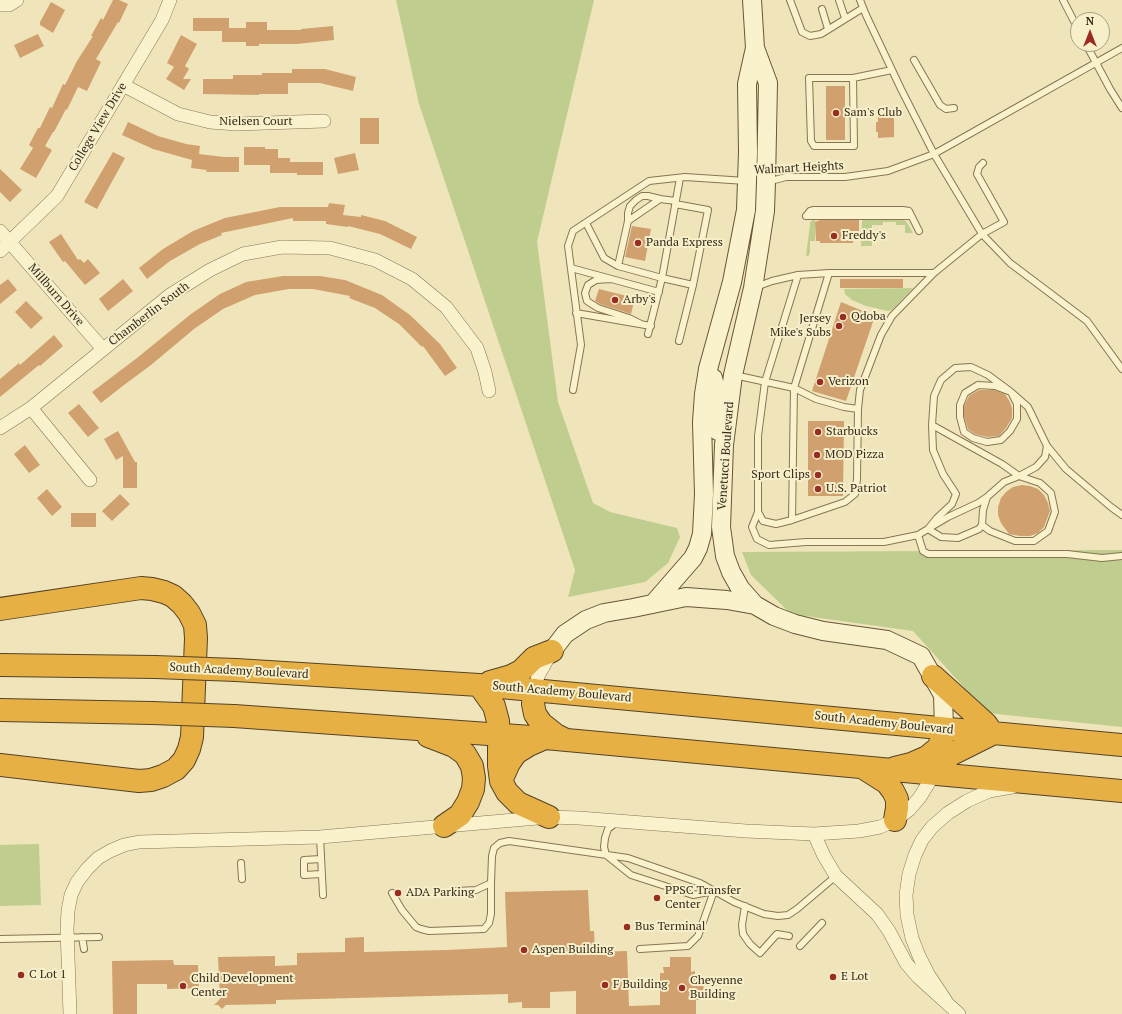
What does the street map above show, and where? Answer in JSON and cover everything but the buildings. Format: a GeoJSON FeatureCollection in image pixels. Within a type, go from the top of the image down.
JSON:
{"type":"FeatureCollection","features":[{"type":"Feature","properties":{"kind":"highway"},"geometry":{"type":"LineString","coordinates":[[0,609],[141,588],[152,589],[173,596],[182,604],[189,613],[194,625],[196,638],[192,737],[184,760],[176,769],[151,780],[139,781],[0,765]]}},
{"type":"Feature","properties":{"kind":"highway"},"geometry":{"type":"LineString","coordinates":[[549,818],[518,803],[507,792],[501,781],[499,766],[500,735],[498,721],[494,706],[479,685],[511,676],[521,671],[534,658],[552,651]]}},
{"type":"Feature","properties":{"kind":"highway","name":"South Academy Boulevard"},"geometry":{"type":"LineString","coordinates":[[0,665],[155,667],[236,670],[479,685],[1122,746]]}},
{"type":"Feature","properties":{"kind":"highway"},"geometry":{"type":"LineString","coordinates":[[933,676],[986,724],[993,734],[950,755],[934,774]]}},
{"type":"Feature","properties":{"kind":"highway"},"geometry":{"type":"LineString","coordinates":[[534,690],[533,704],[535,714],[541,723],[567,740]]}},
{"type":"Feature","properties":{"kind":"highway"},"geometry":{"type":"LineString","coordinates":[[5,710],[234,716],[408,728],[545,738],[1122,791]]}},
{"type":"Feature","properties":{"kind":"highway"},"geometry":{"type":"LineString","coordinates":[[408,728],[454,746],[465,754],[472,766],[474,778],[473,789],[468,802],[460,815],[444,826]]}},
{"type":"Feature","properties":{"kind":"highway"},"geometry":{"type":"LineString","coordinates":[[886,770],[911,764],[927,757],[938,748],[944,729]]}},
{"type":"Feature","properties":{"kind":"highway"},"geometry":{"type":"LineString","coordinates":[[501,781],[508,763],[516,754],[529,745],[545,738]]}},
{"type":"Feature","properties":{"kind":"highway"},"geometry":{"type":"LineString","coordinates":[[862,768],[887,783],[893,791],[897,799],[895,820]]}},
{"type":"Feature","properties":{"kind":"street"},"geometry":{"type":"LineString","coordinates":[[0,5],[9,5],[17,0]]}},
{"type":"Feature","properties":{"kind":"street","name":"College View Drive"},"geometry":{"type":"LineString","coordinates":[[10,242],[57,196],[162,20],[170,0]]}},
{"type":"Feature","properties":{"kind":"street","name":"Venetucci Boulevard"},"geometry":{"type":"LineString","coordinates":[[752,0],[755,48],[747,84],[748,152],[764,211],[753,288],[733,375],[724,445],[721,527],[725,556],[731,572],[740,588],[755,605],[774,616],[823,632],[887,640],[921,656],[943,695],[944,729]]}},
{"type":"Feature","properties":{"kind":"street","name":"Nielsen Court"},"geometry":{"type":"LineString","coordinates":[[123,85],[178,114],[210,122],[237,124],[324,121]]}},
{"type":"Feature","properties":{"kind":"street","name":"Venetucci Boulevard"},"geometry":{"type":"LineString","coordinates":[[653,604],[693,558],[702,534],[704,494],[702,422],[704,394],[708,369],[732,282],[746,210],[757,181]]}},
{"type":"Feature","properties":{"kind":"street","name":"Millburn Drive"},"geometry":{"type":"LineString","coordinates":[[0,231],[103,349]]}},
{"type":"Feature","properties":{"kind":"street"},"geometry":{"type":"LineString","coordinates":[[0,251],[10,242]]}},
{"type":"Feature","properties":{"kind":"street","name":"Chamberlin South"},"geometry":{"type":"LineString","coordinates":[[0,428],[31,408],[170,295],[210,270],[244,254],[282,247],[330,248],[375,260],[412,279],[446,307],[477,348],[485,372],[489,391]]}},
{"type":"Feature","properties":{"kind":"street"},"geometry":{"type":"LineString","coordinates":[[732,282],[736,308],[726,356],[727,367],[733,375]]}},
{"type":"Feature","properties":{"kind":"street"},"geometry":{"type":"LineString","coordinates":[[708,369],[716,389],[717,424],[724,445]]}},
{"type":"Feature","properties":{"kind":"street"},"geometry":{"type":"LineString","coordinates":[[31,408],[90,480]]}},
{"type":"Feature","properties":{"kind":"street"},"geometry":{"type":"LineString","coordinates":[[534,690],[538,676],[552,651],[565,634],[586,620],[604,613],[686,597],[727,600],[755,605]]}},
{"type":"Feature","properties":{"kind":"street"},"geometry":{"type":"LineString","coordinates":[[70,1014],[67,937],[68,911],[71,895],[77,882],[98,858],[124,845],[139,842],[320,837],[549,818],[579,818],[746,831],[814,834],[858,831],[880,827],[895,820],[909,810],[920,797],[934,774]]}},
{"type":"Feature","properties":{"kind":"street"},"geometry":{"type":"LineString","coordinates":[[946,1001],[928,974],[919,956],[912,938],[907,915],[906,895],[909,874],[915,855],[922,840],[932,827],[954,809],[989,791],[1031,783]]}},
{"type":"Feature","properties":{"kind":"street"},"geometry":{"type":"LineString","coordinates":[[814,834],[824,856],[836,876],[877,914],[889,931],[906,963],[918,977],[960,1014]]}},
{"type":"Feature","properties":{"kind":"lane"},"geometry":{"type":"LineString","coordinates":[[790,0],[802,32],[810,36],[821,34],[863,8]]}},
{"type":"Feature","properties":{"kind":"lane"},"geometry":{"type":"LineString","coordinates":[[839,0],[845,18]]}},
{"type":"Feature","properties":{"kind":"lane"},"geometry":{"type":"LineString","coordinates":[[860,0],[892,70],[934,154],[982,234],[1010,262],[1087,322],[1122,369]]}},
{"type":"Feature","properties":{"kind":"lane"},"geometry":{"type":"LineString","coordinates":[[1063,0],[1070,14]]}},
{"type":"Feature","properties":{"kind":"lane"},"geometry":{"type":"LineString","coordinates":[[822,10],[828,29]]}},
{"type":"Feature","properties":{"kind":"lane","name":"Walmart Heights"},"geometry":{"type":"LineString","coordinates":[[573,390],[581,345],[568,246],[573,231],[649,181],[680,178],[757,181],[786,177],[846,177],[888,171],[934,154],[1122,48]]}},
{"type":"Feature","properties":{"kind":"lane"},"geometry":{"type":"LineString","coordinates":[[1091,52],[1122,108]]}},
{"type":"Feature","properties":{"kind":"lane"},"geometry":{"type":"LineString","coordinates":[[914,60],[940,105],[946,108],[954,108]]}},
{"type":"Feature","properties":{"kind":"lane"},"geometry":{"type":"LineString","coordinates":[[853,78],[854,146],[814,146],[811,141],[809,78],[853,78],[892,70]]}},
{"type":"Feature","properties":{"kind":"lane"},"geometry":{"type":"LineString","coordinates":[[758,512],[763,521],[776,524],[845,502],[855,494],[857,479],[858,409],[860,390],[881,335],[887,324],[892,316],[934,273],[982,234],[1004,222],[977,174],[979,167],[983,163]]}},
{"type":"Feature","properties":{"kind":"lane"},"geometry":{"type":"LineString","coordinates":[[648,334],[662,278],[680,178]]}},
{"type":"Feature","properties":{"kind":"lane"},"geometry":{"type":"LineString","coordinates":[[618,266],[630,206],[642,196],[648,196],[708,210],[693,285],[679,341]]}},
{"type":"Feature","properties":{"kind":"lane"},"geometry":{"type":"LineString","coordinates":[[628,221],[660,199]]}},
{"type":"Feature","properties":{"kind":"lane"},"geometry":{"type":"LineString","coordinates":[[806,216],[810,211],[814,210],[903,210],[909,211],[919,230]]}},
{"type":"Feature","properties":{"kind":"lane"},"geometry":{"type":"LineString","coordinates":[[586,223],[604,258],[618,266],[693,285]]}},
{"type":"Feature","properties":{"kind":"lane"},"geometry":{"type":"LineString","coordinates":[[571,268],[659,292]]}},
{"type":"Feature","properties":{"kind":"lane"},"geometry":{"type":"LineString","coordinates":[[753,288],[772,281],[798,275],[829,273],[934,273]]}},
{"type":"Feature","properties":{"kind":"lane"},"geometry":{"type":"LineString","coordinates":[[792,520],[794,388],[829,273]]}},
{"type":"Feature","properties":{"kind":"lane"},"geometry":{"type":"LineString","coordinates":[[798,275],[765,382],[758,436],[758,512],[752,527],[757,540],[769,545],[806,542],[884,542],[918,535],[987,497],[1004,482],[1036,467],[1045,457],[1047,446]]}},
{"type":"Feature","properties":{"kind":"lane"},"geometry":{"type":"LineString","coordinates":[[611,279],[596,280],[588,286],[585,293],[587,301],[598,308],[629,318],[641,324]]}},
{"type":"Feature","properties":{"kind":"lane"},"geometry":{"type":"LineString","coordinates":[[576,313],[651,326]]}},
{"type":"Feature","properties":{"kind":"lane"},"geometry":{"type":"LineString","coordinates":[[928,529],[952,504],[956,494],[943,474],[932,450],[934,396],[941,380],[955,368],[971,367],[988,375],[1011,392],[1028,407],[1047,446],[1066,469],[1111,508],[1122,515]]}},
{"type":"Feature","properties":{"kind":"lane"},"geometry":{"type":"LineString","coordinates":[[733,375],[794,388],[816,399],[844,407],[858,409]]}},
{"type":"Feature","properties":{"kind":"lane"},"geometry":{"type":"LineString","coordinates":[[978,385],[995,386],[1011,392],[1017,404],[1017,419],[1010,431],[1001,440],[987,442],[973,438],[964,432],[960,417],[960,405],[965,393],[978,385]]}},
{"type":"Feature","properties":{"kind":"lane"},"geometry":{"type":"LineString","coordinates":[[932,425],[1002,464],[1019,476],[1040,483],[1051,493],[1055,512],[1048,531],[1034,541],[1015,541],[990,531],[982,525]]}},
{"type":"Feature","properties":{"kind":"lane"},"geometry":{"type":"LineString","coordinates":[[928,529],[941,537],[958,538],[979,529],[982,525],[983,510],[987,497]]}},
{"type":"Feature","properties":{"kind":"lane"},"geometry":{"type":"LineString","coordinates":[[918,535],[923,551],[928,554],[1067,554],[1102,558],[1122,556]]}},
{"type":"Feature","properties":{"kind":"lane"},"geometry":{"type":"LineString","coordinates":[[618,821],[608,829],[604,848],[606,854],[631,875],[693,895],[714,891]]}},
{"type":"Feature","properties":{"kind":"lane"},"geometry":{"type":"LineString","coordinates":[[320,837],[323,895]]}},
{"type":"Feature","properties":{"kind":"lane"},"geometry":{"type":"LineString","coordinates":[[392,893],[402,910],[416,927],[421,929],[429,931],[484,929],[489,923],[491,914],[492,856],[494,848],[500,843],[509,841],[628,858],[700,883],[764,914],[778,916],[788,915],[797,909],[836,876]]}},
{"type":"Feature","properties":{"kind":"lane"},"geometry":{"type":"LineString","coordinates":[[321,859],[304,860],[304,875],[321,874]]}},
{"type":"Feature","properties":{"kind":"lane"},"geometry":{"type":"LineString","coordinates":[[241,863],[242,880]]}},
{"type":"Feature","properties":{"kind":"lane"},"geometry":{"type":"LineString","coordinates":[[457,891],[476,890],[491,884]]}},
{"type":"Feature","properties":{"kind":"lane"},"geometry":{"type":"LineString","coordinates":[[640,949],[688,946],[698,936],[714,891]]}},
{"type":"Feature","properties":{"kind":"lane"},"geometry":{"type":"LineString","coordinates":[[745,906],[742,925],[743,934],[750,944],[760,952],[777,934],[789,936]]}},
{"type":"Feature","properties":{"kind":"lane"},"geometry":{"type":"LineString","coordinates":[[800,946],[822,923]]}},
{"type":"Feature","properties":{"kind":"lane"},"geometry":{"type":"LineString","coordinates":[[82,937],[84,949]]}},
{"type":"Feature","properties":{"kind":"lane"},"geometry":{"type":"LineString","coordinates":[[0,939],[99,937]]}},
{"type":"Feature","properties":{"kind":"green space"},"geometry":{"type":"Polygon","coordinates":[[[396,0],[594,0],[537,242],[558,402],[593,503],[610,512],[677,528],[680,537],[668,563],[645,582],[568,597],[575,570],[419,104],[396,0]]]}},
{"type":"Feature","properties":{"kind":"green space"},"geometry":{"type":"Polygon","coordinates":[[[815,219],[815,241],[810,241],[810,252],[808,257],[806,255],[810,222],[815,219]]]}},
{"type":"Feature","properties":{"kind":"green space"},"geometry":{"type":"Polygon","coordinates":[[[862,220],[903,220],[906,221],[913,233],[905,233],[905,225],[896,225],[896,222],[883,222],[883,225],[872,225],[872,246],[861,246],[862,220]]]}},
{"type":"Feature","properties":{"kind":"green space"},"geometry":{"type":"Polygon","coordinates":[[[913,288],[892,310],[888,311],[866,306],[852,300],[845,294],[844,289],[913,288]]]}},
{"type":"Feature","properties":{"kind":"green space"},"geometry":{"type":"Polygon","coordinates":[[[1122,550],[1122,727],[987,713],[913,631],[791,614],[751,575],[742,552],[1122,550]]]}},
{"type":"Feature","properties":{"kind":"green space"},"geometry":{"type":"Polygon","coordinates":[[[39,844],[41,905],[0,906],[0,845],[39,844]]]}},
{"type":"Feature","properties":{"kind":"place","name":"Sam's Club"},"geometry":{"type":"Point","coordinates":[836,113]}},
{"type":"Feature","properties":{"kind":"place","name":"Freddy's"},"geometry":{"type":"Point","coordinates":[834,236]}},
{"type":"Feature","properties":{"kind":"place","name":"Panda Express"},"geometry":{"type":"Point","coordinates":[638,243]}},
{"type":"Feature","properties":{"kind":"place","name":"Arby's"},"geometry":{"type":"Point","coordinates":[615,300]}},
{"type":"Feature","properties":{"kind":"place","name":"Qdoba"},"geometry":{"type":"Point","coordinates":[843,317]}},
{"type":"Feature","properties":{"kind":"place","name":"Jersey Mike's Subs"},"geometry":{"type":"Point","coordinates":[839,326]}},
{"type":"Feature","properties":{"kind":"place","name":"Verizon"},"geometry":{"type":"Point","coordinates":[820,382]}},
{"type":"Feature","properties":{"kind":"place","name":"Starbucks"},"geometry":{"type":"Point","coordinates":[818,432]}},
{"type":"Feature","properties":{"kind":"place","name":"MOD Pizza"},"geometry":{"type":"Point","coordinates":[817,455]}},
{"type":"Feature","properties":{"kind":"place","name":"Sport Clips"},"geometry":{"type":"Point","coordinates":[818,475]}},
{"type":"Feature","properties":{"kind":"place","name":"U.S. Patriot"},"geometry":{"type":"Point","coordinates":[818,489]}},
{"type":"Feature","properties":{"kind":"place","name":"ADA Parking"},"geometry":{"type":"Point","coordinates":[398,893]}},
{"type":"Feature","properties":{"kind":"place","name":"PPSC Transfer Center"},"geometry":{"type":"Point","coordinates":[657,898]}},
{"type":"Feature","properties":{"kind":"place","name":"Bus Terminal"},"geometry":{"type":"Point","coordinates":[627,927]}},
{"type":"Feature","properties":{"kind":"place","name":"Aspen Building"},"geometry":{"type":"Point","coordinates":[524,950]}},
{"type":"Feature","properties":{"kind":"place","name":"C Lot 1"},"geometry":{"type":"Point","coordinates":[21,975]}},
{"type":"Feature","properties":{"kind":"place","name":"E Lot"},"geometry":{"type":"Point","coordinates":[833,977]}},
{"type":"Feature","properties":{"kind":"place","name":"F Building"},"geometry":{"type":"Point","coordinates":[605,985]}},
{"type":"Feature","properties":{"kind":"place","name":"Child Development Center"},"geometry":{"type":"Point","coordinates":[183,986]}},
{"type":"Feature","properties":{"kind":"place","name":"Cheyenne Building"},"geometry":{"type":"Point","coordinates":[682,988]}}]}
